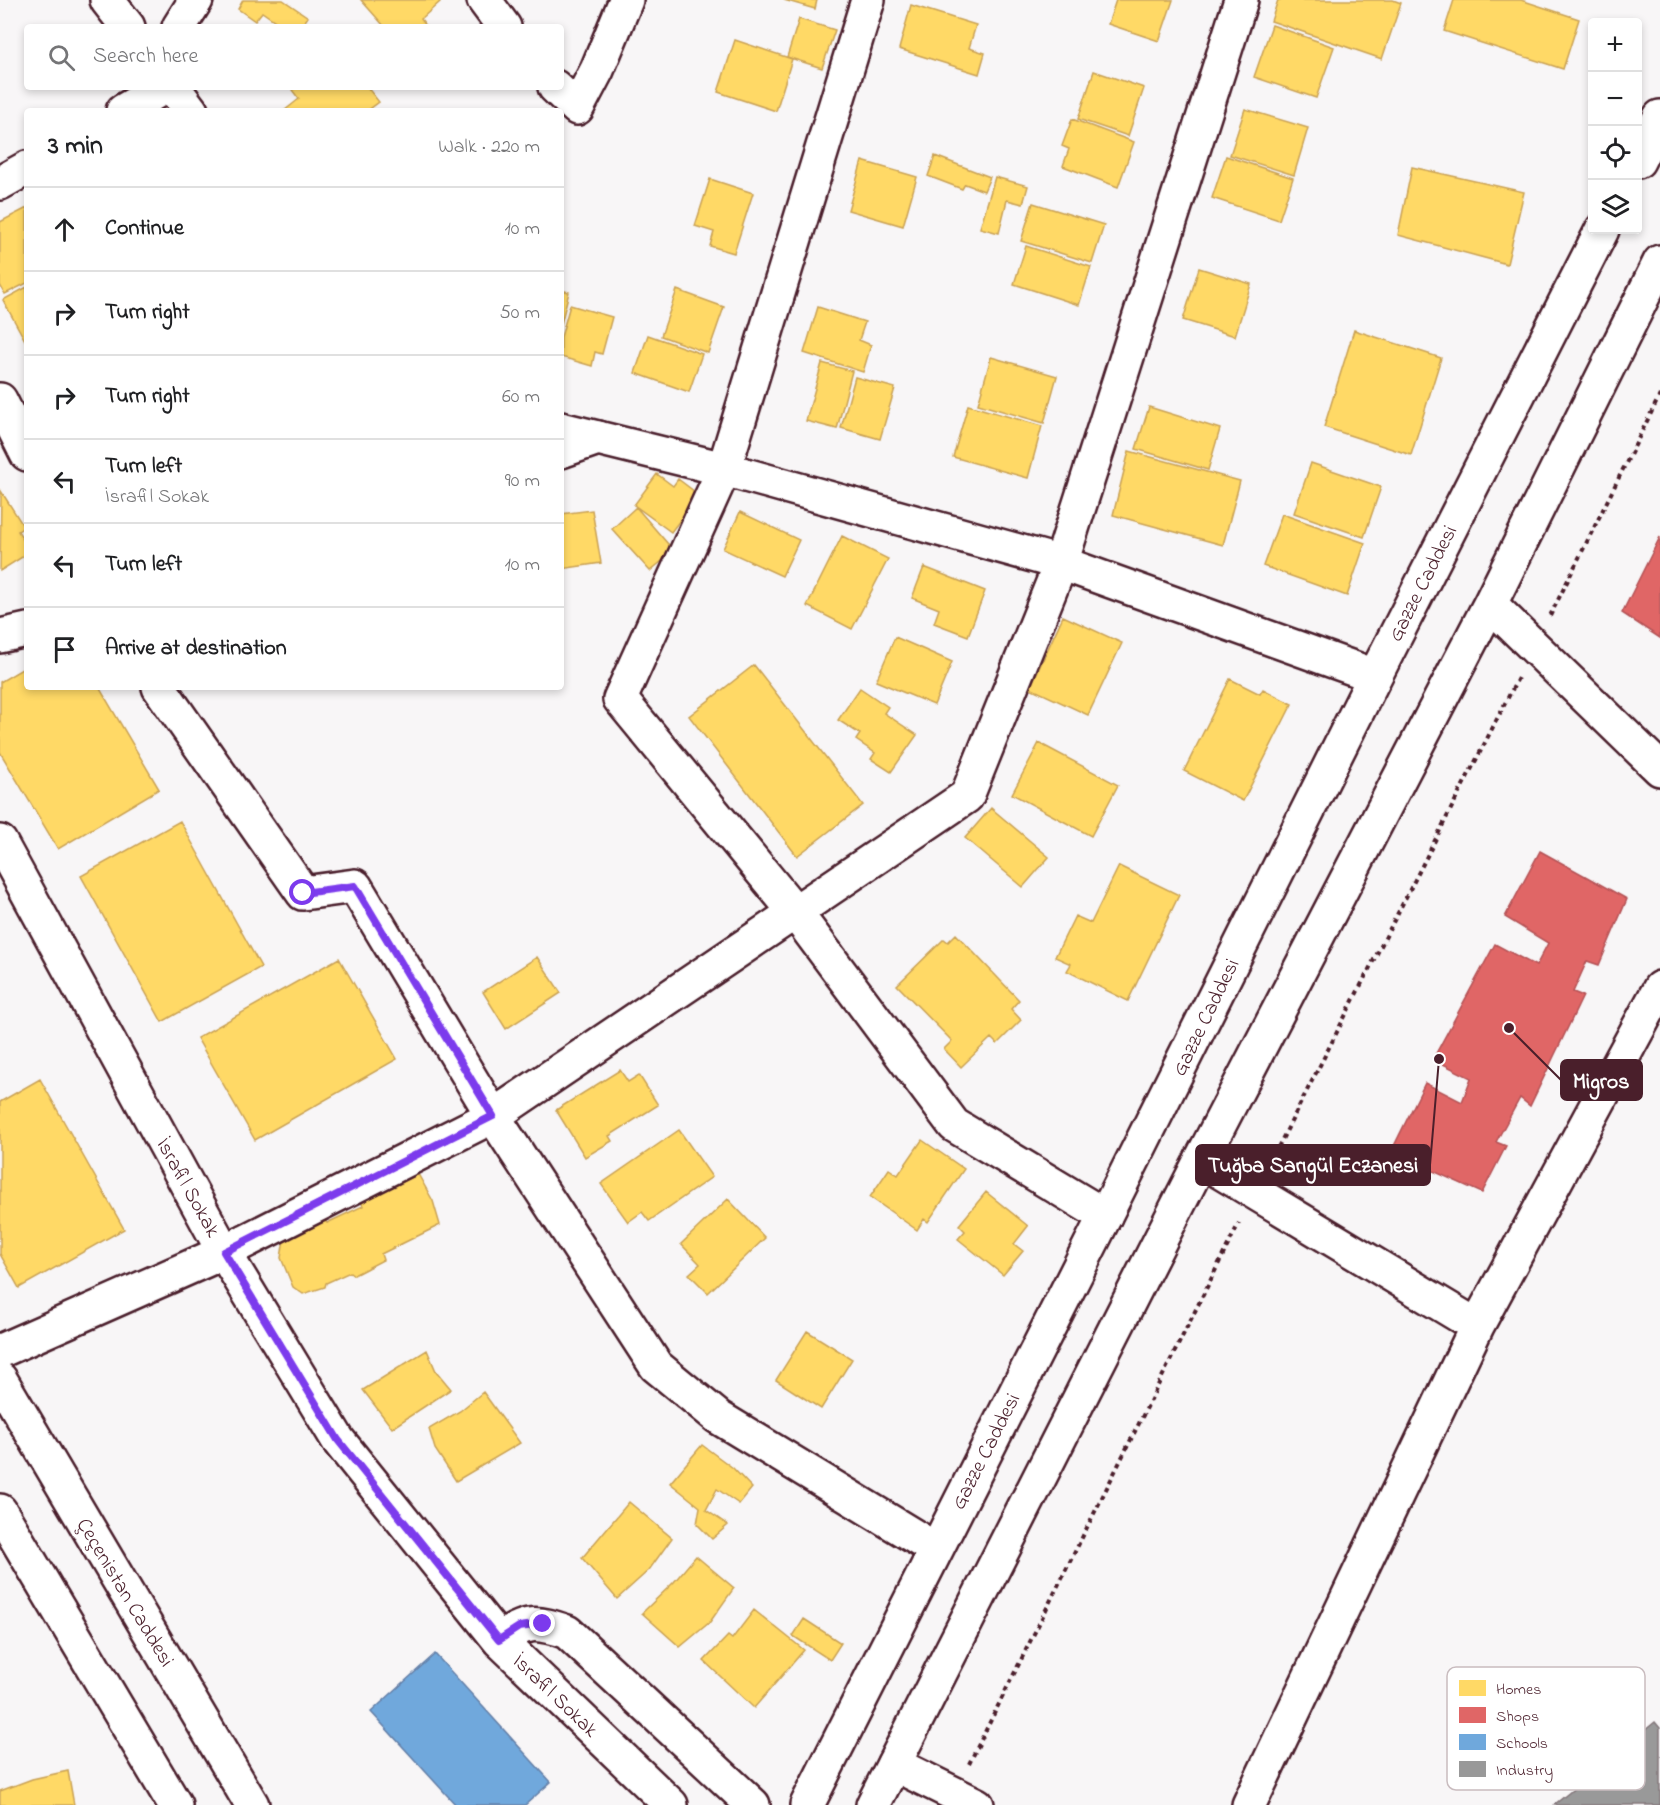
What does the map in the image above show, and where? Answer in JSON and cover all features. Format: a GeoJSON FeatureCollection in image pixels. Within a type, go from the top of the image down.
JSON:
{"type":"FeatureCollection","features":[{"type":"Feature","properties":{"kind":"street"},"geometry":{"type":"LineString","coordinates":[[107,0],[126,24]]}},
{"type":"Feature","properties":{"kind":"street"},"geometry":{"type":"LineString","coordinates":[[181,24],[196,0]]}},
{"type":"Feature","properties":{"kind":"street"},"geometry":{"type":"LineString","coordinates":[[484,0],[502,24]]}},
{"type":"Feature","properties":{"kind":"street"},"geometry":{"type":"LineString","coordinates":[[558,90],[577,108],[597,70],[626,0]]}},
{"type":"Feature","properties":{"kind":"street"},"geometry":{"type":"LineString","coordinates":[[868,0],[724,469],[620,699],[795,912],[954,1125],[1106,1216]]}},
{"type":"Feature","properties":{"kind":"street"},"geometry":{"type":"LineString","coordinates":[[0,1351],[224,1252],[493,1116],[967,796],[1061,563],[1241,0]]}},
{"type":"Feature","properties":{"kind":"street"},"geometry":{"type":"LineString","coordinates":[[128,108],[159,90]]}},
{"type":"Feature","properties":{"kind":"street"},"geometry":{"type":"LineString","coordinates":[[175,90],[189,108]]}},
{"type":"Feature","properties":{"kind":"street"},"geometry":{"type":"LineString","coordinates":[[1642,153],[1660,117]]}},
{"type":"Feature","properties":{"kind":"street"},"geometry":{"type":"LineString","coordinates":[[0,183],[24,170]]}},
{"type":"Feature","properties":{"kind":"street","name":"Gazze Caddesi"},"geometry":{"type":"LineString","coordinates":[[807,1805],[1600,234]]}},
{"type":"Feature","properties":{"kind":"street"},"geometry":{"type":"LineString","coordinates":[[873,1805],[1201,1160],[1490,604],[1660,262]]}},
{"type":"Feature","properties":{"kind":"street"},"geometry":{"type":"LineString","coordinates":[[0,400],[24,448]]}},
{"type":"Feature","properties":{"kind":"street"},"geometry":{"type":"LineString","coordinates":[[564,430],[724,469],[1061,563],[1375,676]]}},
{"type":"Feature","properties":{"kind":"street"},"geometry":{"type":"LineString","coordinates":[[564,450],[597,438]]}},
{"type":"Feature","properties":{"kind":"street"},"geometry":{"type":"LineString","coordinates":[[1490,604],[1660,769]]}},
{"type":"Feature","properties":{"kind":"street"},"geometry":{"type":"LineString","coordinates":[[0,636],[24,631]]}},
{"type":"Feature","properties":{"kind":"street"},"geometry":{"type":"LineString","coordinates":[[161,690],[303,893],[355,886],[493,1116],[656,1366],[718,1417],[935,1549]]}},
{"type":"Feature","properties":{"kind":"street","name":"İsrafil Sokak"},"geometry":{"type":"LineString","coordinates":[[0,843],[224,1252],[338,1440],[499,1640],[671,1805]]}},
{"type":"Feature","properties":{"kind":"street"},"geometry":{"type":"LineString","coordinates":[[1249,1805],[1478,1326],[1660,988]]}},
{"type":"Feature","properties":{"kind":"street"},"geometry":{"type":"LineString","coordinates":[[1201,1160],[1478,1326]]}},
{"type":"Feature","properties":{"kind":"street","name":"Çeçenistan Caddesi"},"geometry":{"type":"LineString","coordinates":[[0,1379],[252,1805]]}},
{"type":"Feature","properties":{"kind":"street"},"geometry":{"type":"LineString","coordinates":[[0,1511],[175,1805]]}},
{"type":"Feature","properties":{"kind":"street"},"geometry":{"type":"LineString","coordinates":[[499,1640],[519,1627],[543,1624],[567,1632],[753,1805]]}},
{"type":"Feature","properties":{"kind":"street"},"geometry":{"type":"LineString","coordinates":[[894,1764],[966,1800]]}},
{"type":"Feature","properties":{"kind":"path"},"geometry":{"type":"LineString","coordinates":[[966,1800],[1255,1192],[1534,647],[1660,395]]}},
{"type":"Feature","properties":{"kind":"building: Homes"},"geometry":{"type":"Polygon","coordinates":[[[243,0],[283,0],[308,17],[303,24],[280,24],[262,12],[255,21],[238,9],[243,0]]]}},
{"type":"Feature","properties":{"kind":"building: Homes"},"geometry":{"type":"Polygon","coordinates":[[[361,0],[438,0],[440,2],[421,19],[425,24],[382,24],[361,0]]]}},
{"type":"Feature","properties":{"kind":"building: Homes"},"geometry":{"type":"Polygon","coordinates":[[[784,0],[817,0],[815,9],[784,0]]]}},
{"type":"Feature","properties":{"kind":"building: Homes"},"geometry":{"type":"Polygon","coordinates":[[[1116,0],[1173,0],[1159,41],[1108,24],[1116,0]]]}},
{"type":"Feature","properties":{"kind":"building: Homes"},"geometry":{"type":"Polygon","coordinates":[[[1278,0],[1393,0],[1401,3],[1382,59],[1271,21],[1278,0]]]}},
{"type":"Feature","properties":{"kind":"building: Homes"},"geometry":{"type":"Polygon","coordinates":[[[1454,0],[1521,0],[1579,19],[1563,69],[1444,31],[1454,0]]]}},
{"type":"Feature","properties":{"kind":"building: Homes"},"geometry":{"type":"Polygon","coordinates":[[[911,5],[976,25],[969,48],[985,53],[979,74],[899,49],[911,5]]]}},
{"type":"Feature","properties":{"kind":"building: Homes"},"geometry":{"type":"Polygon","coordinates":[[[799,19],[835,30],[822,68],[787,57],[799,19]]]}},
{"type":"Feature","properties":{"kind":"building: Homes"},"geometry":{"type":"Polygon","coordinates":[[[1272,25],[1334,47],[1316,98],[1254,77],[1272,25]]]}},
{"type":"Feature","properties":{"kind":"building: Homes"},"geometry":{"type":"Polygon","coordinates":[[[735,40],[792,59],[776,111],[718,92],[735,40]]]}},
{"type":"Feature","properties":{"kind":"building: Homes"},"geometry":{"type":"Polygon","coordinates":[[[1094,71],[1144,88],[1128,136],[1078,119],[1094,71]]]}},
{"type":"Feature","properties":{"kind":"building: Homes"},"geometry":{"type":"Polygon","coordinates":[[[292,90],[369,90],[379,102],[371,108],[288,108],[299,99],[292,90]]]}},
{"type":"Feature","properties":{"kind":"building: Homes"},"geometry":{"type":"Polygon","coordinates":[[[1245,109],[1308,128],[1294,175],[1230,155],[1245,109]]]}},
{"type":"Feature","properties":{"kind":"building: Homes"},"geometry":{"type":"Polygon","coordinates":[[[1072,119],[1134,142],[1118,187],[1063,166],[1069,149],[1062,146],[1072,119]]]}},
{"type":"Feature","properties":{"kind":"building: Homes"},"geometry":{"type":"Polygon","coordinates":[[[935,156],[990,177],[984,191],[965,184],[962,189],[928,176],[935,156]]]}},
{"type":"Feature","properties":{"kind":"building: Homes"},"geometry":{"type":"Polygon","coordinates":[[[1226,156],[1293,178],[1279,220],[1212,198],[1226,156]]]}},
{"type":"Feature","properties":{"kind":"building: Homes"},"geometry":{"type":"Polygon","coordinates":[[[862,161],[917,177],[903,226],[848,210],[862,161]]]}},
{"type":"Feature","properties":{"kind":"building: Homes"},"geometry":{"type":"Polygon","coordinates":[[[1412,167],[1524,192],[1507,264],[1398,235],[1412,167]]]}},
{"type":"Feature","properties":{"kind":"building: Homes"},"geometry":{"type":"Polygon","coordinates":[[[995,177],[1028,186],[1023,204],[1007,200],[999,233],[980,228],[995,177]]]}},
{"type":"Feature","properties":{"kind":"building: Homes"},"geometry":{"type":"Polygon","coordinates":[[[710,179],[753,193],[734,253],[710,246],[714,232],[695,226],[710,179]]]}},
{"type":"Feature","properties":{"kind":"building: Homes"},"geometry":{"type":"Polygon","coordinates":[[[1033,203],[1104,225],[1092,263],[1021,241],[1033,203]]]}},
{"type":"Feature","properties":{"kind":"building: Homes"},"geometry":{"type":"Polygon","coordinates":[[[24,210],[24,284],[5,294],[0,285],[0,222],[24,210]]]}},
{"type":"Feature","properties":{"kind":"building: Homes"},"geometry":{"type":"Polygon","coordinates":[[[1026,246],[1091,267],[1079,305],[1014,284],[1026,246]]]}},
{"type":"Feature","properties":{"kind":"building: Homes"},"geometry":{"type":"Polygon","coordinates":[[[1199,268],[1251,284],[1235,336],[1183,320],[1199,268]]]}},
{"type":"Feature","properties":{"kind":"building: Homes"},"geometry":{"type":"Polygon","coordinates":[[[24,289],[24,338],[3,300],[24,289]]]}},
{"type":"Feature","properties":{"kind":"building: Homes"},"geometry":{"type":"Polygon","coordinates":[[[677,290],[724,307],[708,353],[661,336],[677,290]]]}},
{"type":"Feature","properties":{"kind":"building: Homes"},"geometry":{"type":"Polygon","coordinates":[[[564,291],[569,292],[564,312],[564,291]]]}},
{"type":"Feature","properties":{"kind":"building: Homes"},"geometry":{"type":"Polygon","coordinates":[[[570,305],[612,317],[602,354],[595,352],[592,366],[564,358],[564,326],[570,305]]]}},
{"type":"Feature","properties":{"kind":"building: Homes"},"geometry":{"type":"Polygon","coordinates":[[[818,307],[865,322],[859,340],[871,345],[863,372],[804,353],[818,307]]]}},
{"type":"Feature","properties":{"kind":"building: Homes"},"geometry":{"type":"Polygon","coordinates":[[[1354,330],[1441,358],[1411,455],[1324,427],[1354,330]]]}},
{"type":"Feature","properties":{"kind":"building: Homes"},"geometry":{"type":"Polygon","coordinates":[[[648,335],[702,354],[689,392],[635,373],[648,335]]]}},
{"type":"Feature","properties":{"kind":"building: Homes"},"geometry":{"type":"Polygon","coordinates":[[[991,357],[1057,376],[1044,423],[978,404],[991,357]]]}},
{"type":"Feature","properties":{"kind":"building: Homes"},"geometry":{"type":"Polygon","coordinates":[[[822,363],[852,371],[837,429],[806,421],[822,363]]]}},
{"type":"Feature","properties":{"kind":"building: Homes"},"geometry":{"type":"Polygon","coordinates":[[[855,377],[895,388],[880,439],[841,428],[855,377]]]}},
{"type":"Feature","properties":{"kind":"building: Homes"},"geometry":{"type":"Polygon","coordinates":[[[968,405],[1042,426],[1028,478],[953,457],[968,405]]]}},
{"type":"Feature","properties":{"kind":"building: Homes"},"geometry":{"type":"Polygon","coordinates":[[[1149,407],[1220,429],[1208,470],[1136,449],[1149,407]]]}},
{"type":"Feature","properties":{"kind":"building: Homes"},"geometry":{"type":"Polygon","coordinates":[[[1129,451],[1240,481],[1223,545],[1113,515],[1129,451]]]}},
{"type":"Feature","properties":{"kind":"building: Homes"},"geometry":{"type":"Polygon","coordinates":[[[1311,463],[1381,487],[1364,537],[1294,513],[1311,463]]]}},
{"type":"Feature","properties":{"kind":"building: Homes"},"geometry":{"type":"Polygon","coordinates":[[[657,474],[673,486],[678,479],[699,495],[671,532],[634,505],[657,474]]]}},
{"type":"Feature","properties":{"kind":"building: Homes"},"geometry":{"type":"Polygon","coordinates":[[[1,491],[24,527],[18,531],[24,541],[24,556],[0,571],[1,491]]]}},
{"type":"Feature","properties":{"kind":"building: Homes"},"geometry":{"type":"Polygon","coordinates":[[[636,507],[674,551],[650,571],[612,529],[636,507]]]}},
{"type":"Feature","properties":{"kind":"building: Homes"},"geometry":{"type":"Polygon","coordinates":[[[592,510],[601,563],[564,569],[564,514],[592,510]]]}},
{"type":"Feature","properties":{"kind":"building: Homes"},"geometry":{"type":"Polygon","coordinates":[[[740,512],[799,540],[782,576],[723,549],[740,512]]]}},
{"type":"Feature","properties":{"kind":"building: Homes"},"geometry":{"type":"Polygon","coordinates":[[[1282,514],[1365,543],[1347,596],[1263,566],[1282,514]]]}},
{"type":"Feature","properties":{"kind":"building: Homes"},"geometry":{"type":"Polygon","coordinates":[[[842,536],[888,559],[852,629],[807,606],[842,536]]]}},
{"type":"Feature","properties":{"kind":"building: Homes"},"geometry":{"type":"Polygon","coordinates":[[[924,567],[985,591],[968,636],[934,623],[939,609],[912,598],[924,567]]]}},
{"type":"Feature","properties":{"kind":"building: Homes"},"geometry":{"type":"Polygon","coordinates":[[[1063,616],[1122,643],[1088,715],[1030,688],[1063,616]]]}},
{"type":"Feature","properties":{"kind":"building: Homes"},"geometry":{"type":"Polygon","coordinates":[[[895,637],[952,662],[934,705],[876,681],[895,637]]]}},
{"type":"Feature","properties":{"kind":"building: Homes"},"geometry":{"type":"Polygon","coordinates":[[[754,665],[863,805],[797,856],[689,716],[754,665]]]}},
{"type":"Feature","properties":{"kind":"building: Homes"},"geometry":{"type":"Polygon","coordinates":[[[24,668],[24,690],[101,690],[159,789],[58,849],[0,752],[0,682],[24,668]]]}},
{"type":"Feature","properties":{"kind":"building: Homes"},"geometry":{"type":"Polygon","coordinates":[[[1230,679],[1260,694],[1263,689],[1292,704],[1243,801],[1184,771],[1230,679]]]}},
{"type":"Feature","properties":{"kind":"building: Homes"},"geometry":{"type":"Polygon","coordinates":[[[860,688],[888,707],[884,713],[917,735],[891,772],[871,759],[875,753],[856,740],[860,734],[838,720],[860,688]]]}},
{"type":"Feature","properties":{"kind":"building: Homes"},"geometry":{"type":"Polygon","coordinates":[[[1039,743],[1118,785],[1091,836],[1012,794],[1039,743]]]}},
{"type":"Feature","properties":{"kind":"building: Homes"},"geometry":{"type":"Polygon","coordinates":[[[991,808],[1049,857],[1023,887],[965,838],[991,808]]]}},
{"type":"Feature","properties":{"kind":"building: Homes"},"geometry":{"type":"Polygon","coordinates":[[[180,821],[261,967],[162,1022],[81,876],[180,821]]]}},
{"type":"Feature","properties":{"kind":"building: Homes"},"geometry":{"type":"Polygon","coordinates":[[[1119,866],[1179,895],[1128,1001],[1067,971],[1071,964],[1055,957],[1075,916],[1091,923],[1119,866]]]}},
{"type":"Feature","properties":{"kind":"building: Homes"},"geometry":{"type":"Polygon","coordinates":[[[956,934],[1019,1000],[1011,1009],[1021,1020],[997,1044],[991,1038],[961,1067],[944,1049],[952,1041],[897,985],[944,939],[948,942],[956,934]]]}},
{"type":"Feature","properties":{"kind":"building: Homes"},"geometry":{"type":"Polygon","coordinates":[[[537,957],[561,993],[506,1029],[483,992],[537,957]]]}},
{"type":"Feature","properties":{"kind":"building: Homes"},"geometry":{"type":"Polygon","coordinates":[[[339,958],[397,1059],[255,1140],[197,1038],[339,958]]]}},
{"type":"Feature","properties":{"kind":"building: Homes"},"geometry":{"type":"Polygon","coordinates":[[[620,1070],[628,1082],[639,1075],[658,1105],[609,1136],[612,1141],[585,1157],[556,1110],[620,1070]]]}},
{"type":"Feature","properties":{"kind":"building: Homes"},"geometry":{"type":"Polygon","coordinates":[[[40,1079],[124,1229],[19,1288],[0,1254],[0,1102],[40,1079]]]}},
{"type":"Feature","properties":{"kind":"building: Homes"},"geometry":{"type":"Polygon","coordinates":[[[679,1130],[712,1177],[649,1221],[642,1212],[628,1222],[601,1184],[679,1130]]]}},
{"type":"Feature","properties":{"kind":"building: Homes"},"geometry":{"type":"Polygon","coordinates":[[[922,1140],[964,1169],[928,1222],[924,1219],[917,1230],[870,1197],[889,1169],[898,1175],[922,1140]]]}},
{"type":"Feature","properties":{"kind":"building: Homes"},"geometry":{"type":"Polygon","coordinates":[[[418,1174],[433,1201],[440,1225],[381,1254],[383,1260],[354,1275],[350,1272],[326,1283],[325,1287],[303,1294],[293,1287],[281,1258],[285,1233],[318,1212],[327,1223],[363,1206],[360,1199],[395,1178],[399,1184],[418,1174]]]}},
{"type":"Feature","properties":{"kind":"building: Homes"},"geometry":{"type":"Polygon","coordinates":[[[986,1192],[1028,1226],[1014,1244],[1023,1251],[1003,1275],[958,1239],[965,1231],[959,1225],[986,1192]]]}},
{"type":"Feature","properties":{"kind":"building: Homes"},"geometry":{"type":"Polygon","coordinates":[[[728,1199],[765,1238],[708,1293],[689,1274],[700,1264],[681,1244],[728,1199]]]}},
{"type":"Feature","properties":{"kind":"building: Homes"},"geometry":{"type":"Polygon","coordinates":[[[807,1331],[852,1359],[821,1409],[776,1380],[807,1331]]]}},
{"type":"Feature","properties":{"kind":"building: Homes"},"geometry":{"type":"Polygon","coordinates":[[[427,1350],[436,1371],[451,1389],[392,1428],[363,1390],[427,1350]]]}},
{"type":"Feature","properties":{"kind":"building: Homes"},"geometry":{"type":"Polygon","coordinates":[[[483,1392],[520,1443],[456,1481],[435,1449],[429,1429],[460,1411],[483,1392]]]}},
{"type":"Feature","properties":{"kind":"building: Homes"},"geometry":{"type":"Polygon","coordinates":[[[702,1445],[733,1468],[752,1488],[739,1504],[717,1489],[706,1510],[728,1525],[712,1539],[697,1524],[700,1507],[670,1483],[702,1445]]]}},
{"type":"Feature","properties":{"kind":"building: Homes"},"geometry":{"type":"Polygon","coordinates":[[[629,1502],[672,1538],[649,1570],[617,1599],[582,1558],[629,1502]]]}},
{"type":"Feature","properties":{"kind":"building: Homes"},"geometry":{"type":"Polygon","coordinates":[[[696,1556],[734,1588],[710,1622],[680,1647],[642,1613],[674,1582],[696,1556]]]}},
{"type":"Feature","properties":{"kind":"building: Homes"},"geometry":{"type":"Polygon","coordinates":[[[754,1610],[804,1650],[754,1708],[704,1661],[728,1636],[732,1639],[754,1610]]]}},
{"type":"Feature","properties":{"kind":"building: Homes"},"geometry":{"type":"Polygon","coordinates":[[[804,1619],[841,1643],[830,1660],[793,1636],[804,1619]]]}},
{"type":"Feature","properties":{"kind":"building: Homes"},"geometry":{"type":"Polygon","coordinates":[[[68,1771],[74,1805],[0,1805],[0,1791],[32,1779],[68,1771]]]}},
{"type":"Feature","properties":{"kind":"building: Shops"},"geometry":{"type":"Polygon","coordinates":[[[1660,537],[1660,638],[1622,613],[1660,537]]]}},
{"type":"Feature","properties":{"kind":"building: Shops"},"geometry":{"type":"Polygon","coordinates":[[[1540,851],[1627,899],[1599,965],[1587,961],[1573,992],[1583,996],[1530,1106],[1520,1098],[1496,1142],[1506,1146],[1482,1193],[1391,1152],[1425,1083],[1462,1102],[1471,1078],[1433,1059],[1495,944],[1536,966],[1548,943],[1505,917],[1540,851]]]}},
{"type":"Feature","properties":{"kind":"building: Schools"},"geometry":{"type":"Polygon","coordinates":[[[435,1654],[551,1782],[525,1805],[456,1805],[371,1712],[435,1654]]]}},
{"type":"Feature","properties":{"kind":"building: Industry"},"geometry":{"type":"Polygon","coordinates":[[[1655,1722],[1660,1728],[1660,1805],[1554,1805],[1572,1790],[1645,1790],[1645,1730],[1655,1722]]]}},
{"type":"Feature","properties":{"kind":"place","name":"Migros"},"geometry":{"type":"Point","coordinates":[1509,1028]}},
{"type":"Feature","properties":{"kind":"place","name":"Tuğba Sarıgül Eczanesi"},"geometry":{"type":"Point","coordinates":[1439,1059]}},
{"type":"Feature","properties":{"kind":"route"},"geometry":{"type":"LineString","coordinates":[[303,893],[355,886],[493,1116],[224,1252],[338,1440],[499,1640],[519,1627],[543,1624]]}}]}
